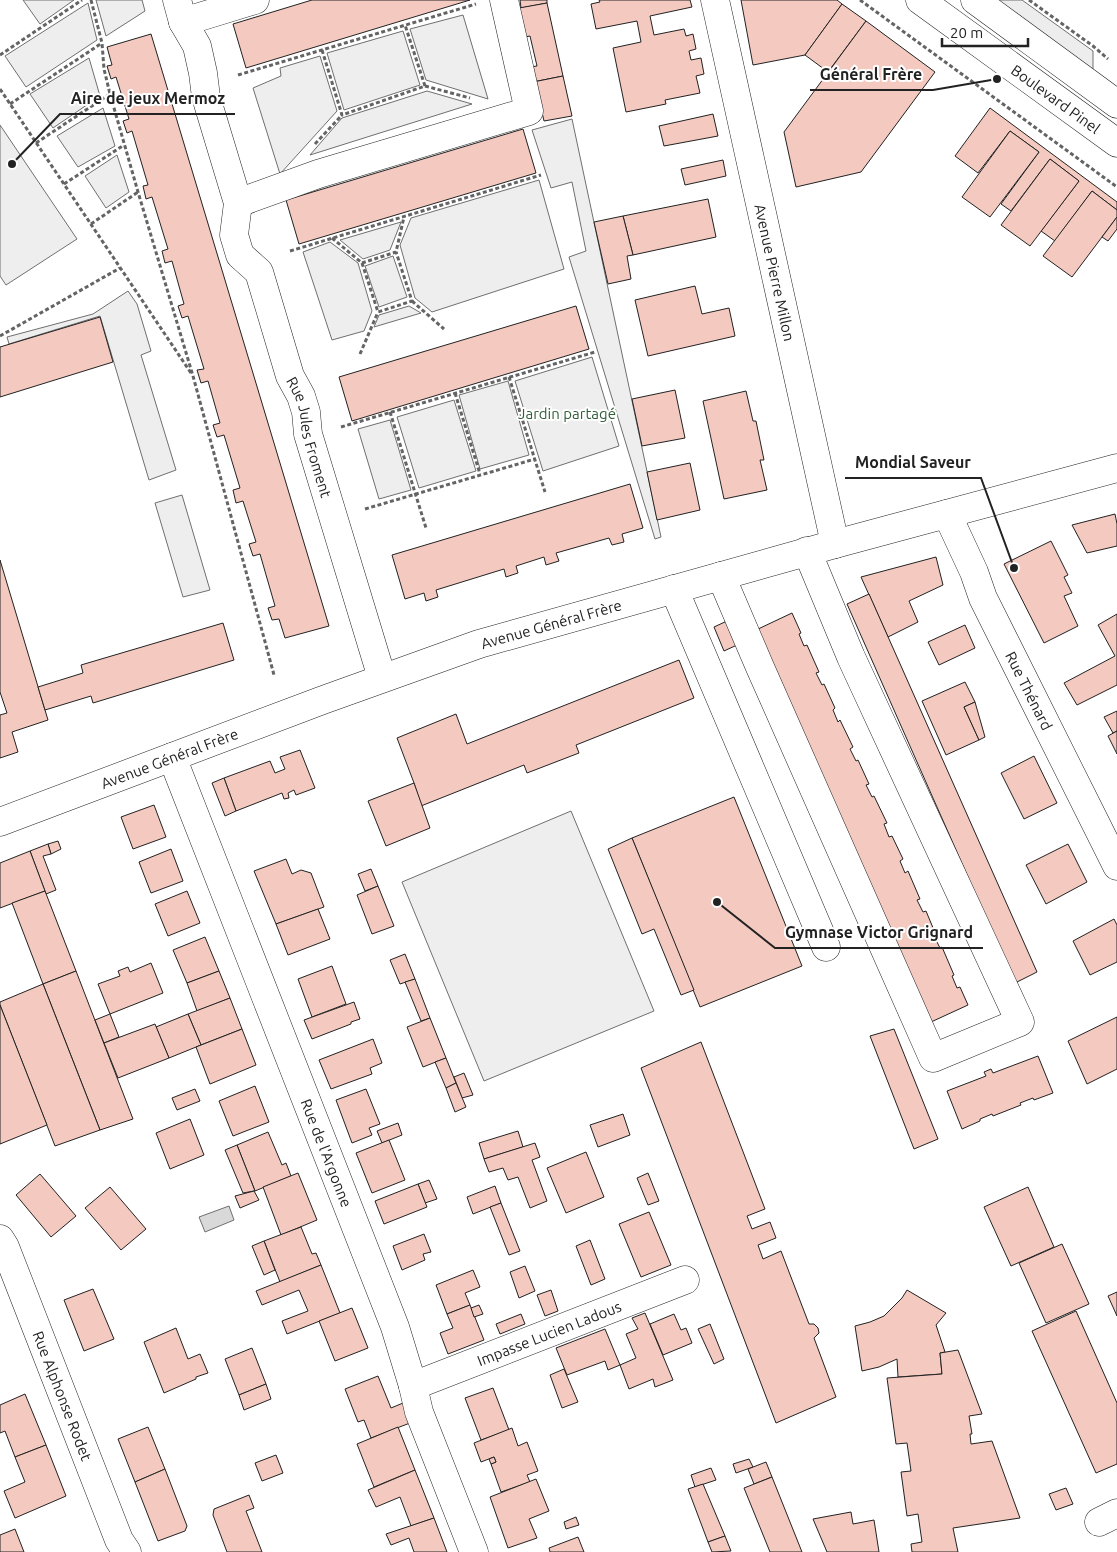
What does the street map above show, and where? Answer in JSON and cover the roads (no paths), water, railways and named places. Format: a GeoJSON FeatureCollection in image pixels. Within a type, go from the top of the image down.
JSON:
{"type":"FeatureCollection","features":[{"type":"Feature","properties":{"kind":"street","name":"Rue Jules Froment"},"geometry":{"type":"LineString","coordinates":[[255,0],[180,11],[196,46],[203,73],[206,97],[238,203],[234,235],[240,255],[259,272],[290,376],[301,396],[306,412],[308,434],[382,678]]}},
{"type":"Feature","properties":{"kind":"street","name":"Avenue Pierre Millon"},"geometry":{"type":"LineString","coordinates":[[715,0],[835,544]]}},
{"type":"Feature","properties":{"kind":"street","name":"Boulevard Pinel"},"geometry":{"type":"LineString","coordinates":[[920,0],[1117,143]]}},
{"type":"Feature","properties":{"kind":"street","name":"Boulevard Pinel"},"geometry":{"type":"LineString","coordinates":[[975,0],[1117,104]]}},
{"type":"Feature","properties":{"kind":"street"},"geometry":{"type":"LineString","coordinates":[[238,203],[318,174],[529,111],[492,1]]}},
{"type":"Feature","properties":{"kind":"street","name":"Avenue Général Frère"},"geometry":{"type":"LineString","coordinates":[[0,822],[382,678],[479,644],[807,551],[1117,468]]}},
{"type":"Feature","properties":{"kind":"street","name":"Rue Thénard"},"geometry":{"type":"LineString","coordinates":[[947,514],[974,572],[983,598],[1117,866]]}},
{"type":"Feature","properties":{"kind":"street"},"geometry":{"type":"LineString","coordinates":[[722,576],[763,674],[933,1058],[1020,1022],[851,657],[807,551]]}},
{"type":"Feature","properties":{"kind":"street"},"geometry":{"type":"LineString","coordinates":[[674,589],[826,947]]}},
{"type":"Feature","properties":{"kind":"street","name":"Rue de l'Argonne"},"geometry":{"type":"LineString","coordinates":[[172,757],[394,1327],[413,1386],[419,1412],[474,1552]]}},
{"type":"Feature","properties":{"kind":"street","name":"Rue Alphonse Rodet"},"geometry":{"type":"LineString","coordinates":[[0,1239],[3,1241],[9,1256],[119,1540],[128,1552]]}},
{"type":"Feature","properties":{"kind":"street","name":"Impasse Lucien Ladous"},"geometry":{"type":"LineString","coordinates":[[413,1386],[685,1280]]}},
{"type":"Feature","properties":{"kind":"place","name":"Général Frère"},"geometry":{"type":"Point","coordinates":[997,79]}},
{"type":"Feature","properties":{"kind":"place","name":"Aire de jeux Mermoz"},"geometry":{"type":"Point","coordinates":[12,164]}},
{"type":"Feature","properties":{"kind":"place","name":"Mondial Saveur"},"geometry":{"type":"Point","coordinates":[1014,568]}},
{"type":"Feature","properties":{"kind":"place","name":"Gymnase Victor Grignard"},"geometry":{"type":"Point","coordinates":[717,902]}},
{"type":"Feature","properties":{"kind":"park label","name":"Jardin partagé"},"geometry":{"type":"Point","coordinates":[567,413]}}]}
